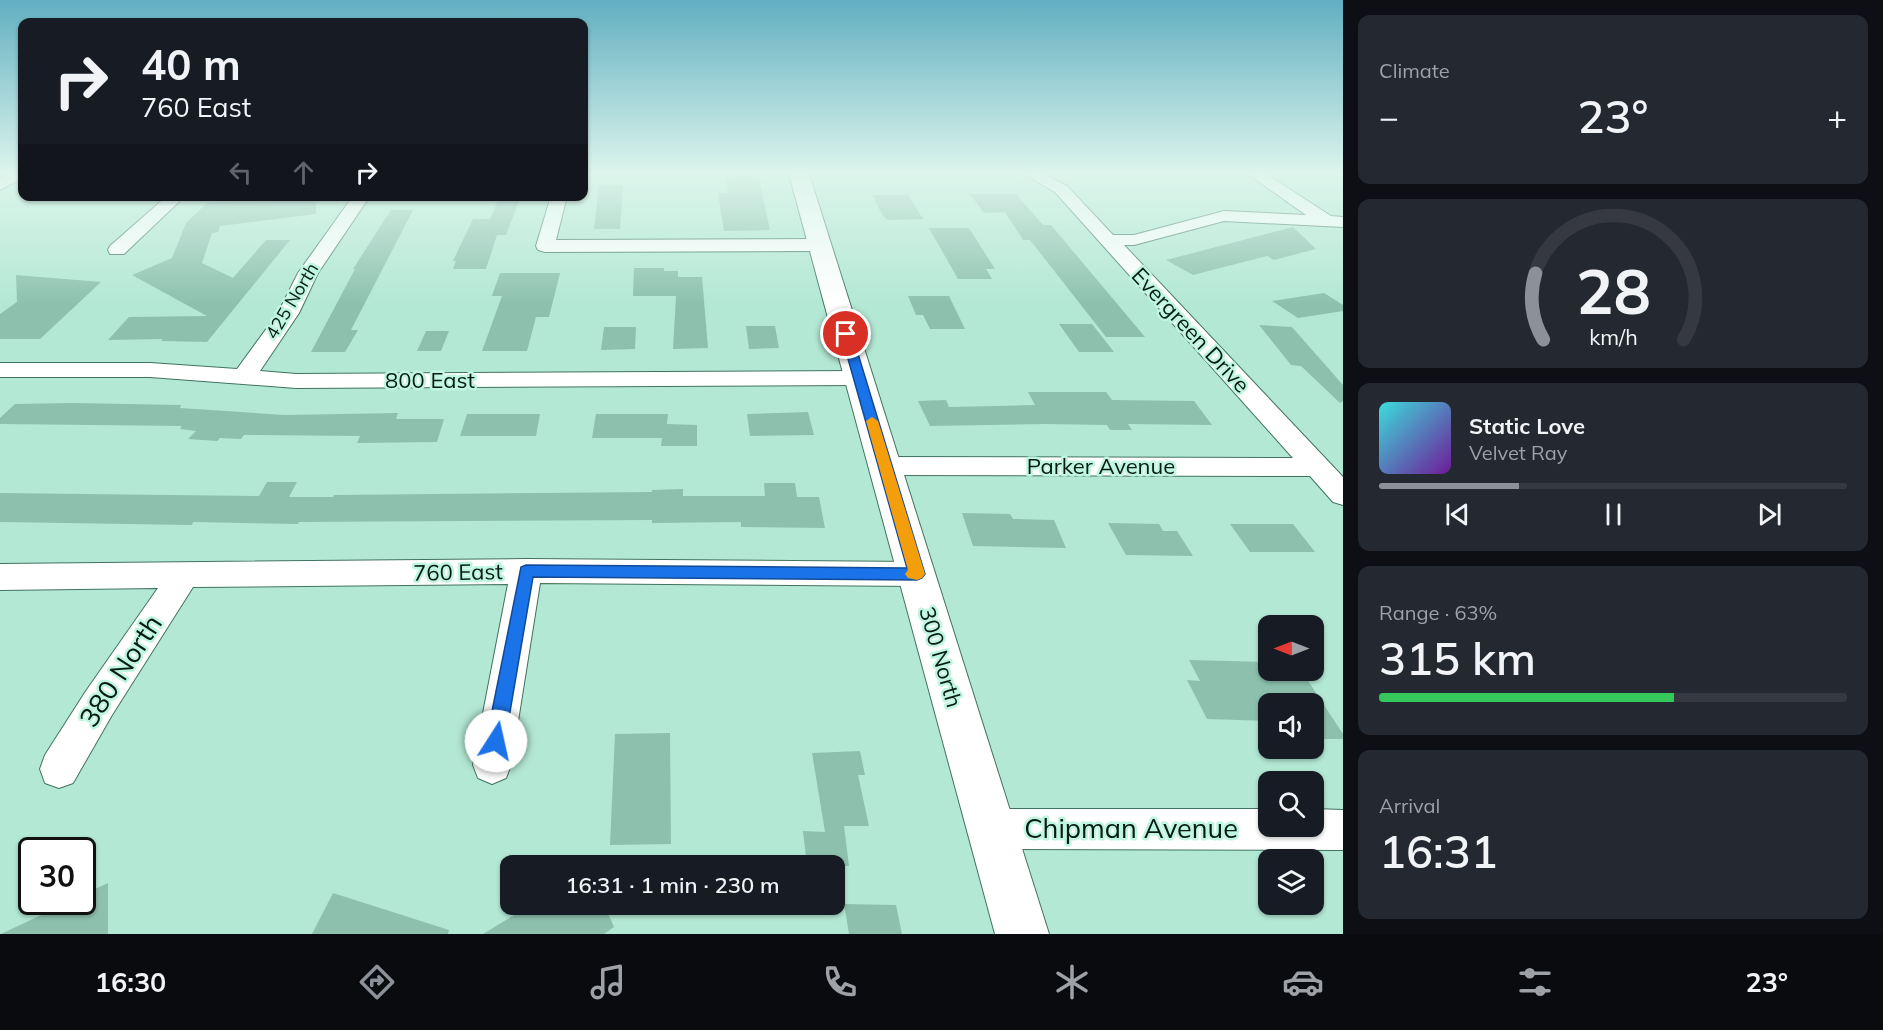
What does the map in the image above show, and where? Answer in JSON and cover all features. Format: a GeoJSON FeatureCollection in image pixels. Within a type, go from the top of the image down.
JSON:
{"type":"FeatureCollection","features":[{"type":"Feature","properties":{"kind":"street"},"geometry":{"type":"LineString","coordinates":[[117,250],[153,218]]}},
{"type":"Feature","properties":{"kind":"street","name":"425 North"},"geometry":{"type":"LineString","coordinates":[[244,377],[288,313],[308,273],[347,218]]}},
{"type":"Feature","properties":{"kind":"street"},"geometry":{"type":"LineString","coordinates":[[553,218],[545,246],[820,245]]}},
{"type":"Feature","properties":{"kind":"street","name":"300 North"},"geometry":{"type":"LineString","coordinates":[[812,218],[1022,934]]}},
{"type":"Feature","properties":{"kind":"street","name":"Evergreen Drive"},"geometry":{"type":"LineString","coordinates":[[1087,218],[1343,495]]}},
{"type":"Feature","properties":{"kind":"street"},"geometry":{"type":"LineString","coordinates":[[1108,240],[1134,240],[1218,218]]}},
{"type":"Feature","properties":{"kind":"street"},"geometry":{"type":"LineString","coordinates":[[1259,218],[1334,221]]}},
{"type":"Feature","properties":{"kind":"street","name":"800 East"},"geometry":{"type":"LineString","coordinates":[[0,370],[150,370],[296,381],[860,378]]}},
{"type":"Feature","properties":{"kind":"street","name":"Parker Avenue"},"geometry":{"type":"LineString","coordinates":[[885,466],[1317,467]]}},
{"type":"Feature","properties":{"kind":"street"},"geometry":{"type":"LineString","coordinates":[[492,765],[526,571]]}},
{"type":"Feature","properties":{"kind":"street","name":"760 East"},"geometry":{"type":"LineString","coordinates":[[0,577],[526,571],[917,574]]}},
{"type":"Feature","properties":{"kind":"street","name":"380 North"},"geometry":{"type":"LineString","coordinates":[[59,769],[99,703],[184,575]]}},
{"type":"Feature","properties":{"kind":"street","name":"Chipman Avenue"},"geometry":{"type":"LineString","coordinates":[[992,829],[1343,830]]}},
{"type":"Feature","properties":{"kind":"building"},"geometry":{"type":"Polygon","coordinates":[[[192,218],[287,218],[220,226],[218,232],[212,233],[202,263],[233,278],[266,240],[290,240],[207,342],[161,341],[163,339],[108,340],[129,317],[207,316],[132,275],[172,258],[186,223],[192,218]]]}},
{"type":"Feature","properties":{"kind":"building"},"geometry":{"type":"Polygon","coordinates":[[[386,218],[409,218],[351,330],[358,330],[345,352],[311,352],[355,269],[353,269],[386,218]]]}},
{"type":"Feature","properties":{"kind":"building"},"geometry":{"type":"Polygon","coordinates":[[[513,218],[506,235],[497,235],[486,269],[453,269],[456,261],[453,261],[473,219],[513,218]]]}},
{"type":"Feature","properties":{"kind":"building"},"geometry":{"type":"Polygon","coordinates":[[[595,218],[621,218],[620,229],[594,229],[595,218]]]}},
{"type":"Feature","properties":{"kind":"building"},"geometry":{"type":"Polygon","coordinates":[[[722,218],[767,218],[770,230],[724,231],[722,218]]]}},
{"type":"Feature","properties":{"kind":"building"},"geometry":{"type":"Polygon","coordinates":[[[885,218],[923,219],[888,220],[885,218]]]}},
{"type":"Feature","properties":{"kind":"building"},"geometry":{"type":"Polygon","coordinates":[[[1009,218],[1037,218],[1043,225],[1051,225],[1145,337],[1106,337],[1030,240],[1023,240],[1009,218]]]}},
{"type":"Feature","properties":{"kind":"building"},"geometry":{"type":"Polygon","coordinates":[[[1293,227],[1316,249],[1274,260],[1267,256],[1193,275],[1166,260],[1293,227]]]}},
{"type":"Feature","properties":{"kind":"building"},"geometry":{"type":"Polygon","coordinates":[[[929,228],[969,228],[995,269],[986,269],[992,279],[958,279],[929,228]]]}},
{"type":"Feature","properties":{"kind":"building"},"geometry":{"type":"Polygon","coordinates":[[[634,268],[664,268],[664,271],[678,271],[678,277],[702,277],[708,348],[673,349],[676,296],[633,296],[634,268]]]}},
{"type":"Feature","properties":{"kind":"building"},"geometry":{"type":"Polygon","coordinates":[[[500,273],[560,273],[549,317],[536,317],[527,351],[482,351],[502,296],[492,296],[500,273]]]}},
{"type":"Feature","properties":{"kind":"building"},"geometry":{"type":"Polygon","coordinates":[[[16,275],[101,282],[40,339],[0,339],[0,314],[17,302],[16,275]]]}},
{"type":"Feature","properties":{"kind":"building"},"geometry":{"type":"Polygon","coordinates":[[[1324,293],[1343,305],[1343,311],[1298,318],[1272,301],[1324,293]]]}},
{"type":"Feature","properties":{"kind":"building"},"geometry":{"type":"Polygon","coordinates":[[[908,296],[949,296],[965,329],[930,329],[923,315],[916,315],[908,296]]]}},
{"type":"Feature","properties":{"kind":"building"},"geometry":{"type":"Polygon","coordinates":[[[1059,324],[1092,324],[1114,352],[1079,352],[1059,324]]]}},
{"type":"Feature","properties":{"kind":"building"},"geometry":{"type":"Polygon","coordinates":[[[1259,325],[1292,327],[1343,385],[1343,401],[1340,403],[1301,366],[1291,365],[1259,325]]]}},
{"type":"Feature","properties":{"kind":"building"},"geometry":{"type":"Polygon","coordinates":[[[746,326],[775,326],[779,348],[749,349],[746,326]]]}},
{"type":"Feature","properties":{"kind":"building"},"geometry":{"type":"Polygon","coordinates":[[[604,327],[636,327],[635,349],[601,350],[604,327]]]}},
{"type":"Feature","properties":{"kind":"building"},"geometry":{"type":"Polygon","coordinates":[[[426,331],[449,331],[441,351],[417,351],[426,331]]]}},
{"type":"Feature","properties":{"kind":"building"},"geometry":{"type":"Polygon","coordinates":[[[1028,392],[1106,392],[1112,400],[1194,401],[1212,425],[1128,424],[1132,430],[1110,430],[1107,425],[930,426],[918,401],[946,400],[949,407],[1035,405],[1028,392]]]}},
{"type":"Feature","properties":{"kind":"building"},"geometry":{"type":"Polygon","coordinates":[[[15,404],[181,405],[180,408],[284,415],[398,413],[396,419],[444,419],[437,442],[357,443],[360,436],[244,435],[241,439],[220,438],[217,441],[188,439],[196,431],[180,429],[182,426],[0,424],[0,418],[15,404]]]}},
{"type":"Feature","properties":{"kind":"building"},"geometry":{"type":"Polygon","coordinates":[[[808,412],[814,435],[750,436],[747,414],[808,412]]]}},
{"type":"Feature","properties":{"kind":"building"},"geometry":{"type":"Polygon","coordinates":[[[467,414],[540,414],[536,436],[460,436],[467,414]]]}},
{"type":"Feature","properties":{"kind":"building"},"geometry":{"type":"Polygon","coordinates":[[[596,414],[668,414],[667,424],[697,425],[697,446],[661,446],[662,438],[592,438],[596,414]]]}},
{"type":"Feature","properties":{"kind":"building"},"geometry":{"type":"Polygon","coordinates":[[[267,482],[297,482],[289,497],[652,492],[652,490],[683,489],[683,496],[765,496],[764,483],[795,483],[797,497],[819,497],[825,528],[741,527],[741,522],[652,523],[652,520],[299,522],[298,524],[193,522],[192,525],[0,522],[0,493],[259,496],[267,482]]]}},
{"type":"Feature","properties":{"kind":"building"},"geometry":{"type":"Polygon","coordinates":[[[962,513],[1010,514],[1013,519],[1054,520],[1066,548],[973,546],[962,513]]]}},
{"type":"Feature","properties":{"kind":"building"},"geometry":{"type":"Polygon","coordinates":[[[1108,523],[1159,524],[1163,531],[1177,531],[1193,556],[1126,555],[1108,523]]]}},
{"type":"Feature","properties":{"kind":"building"},"geometry":{"type":"Polygon","coordinates":[[[1230,524],[1293,524],[1315,552],[1250,552],[1230,524]]]}},
{"type":"Feature","properties":{"kind":"building"},"geometry":{"type":"Polygon","coordinates":[[[1189,660],[1258,662],[1258,681],[1308,681],[1316,693],[1258,693],[1258,721],[1207,719],[1187,680],[1200,681],[1189,660]]]}},
{"type":"Feature","properties":{"kind":"building"},"geometry":{"type":"Polygon","coordinates":[[[1324,705],[1343,734],[1343,739],[1324,739],[1324,705]]]}},
{"type":"Feature","properties":{"kind":"building"},"geometry":{"type":"Polygon","coordinates":[[[670,733],[671,844],[610,845],[615,734],[670,733]]]}},
{"type":"Feature","properties":{"kind":"building"},"geometry":{"type":"Polygon","coordinates":[[[860,751],[865,775],[858,775],[869,826],[844,826],[849,866],[845,866],[845,855],[806,855],[803,831],[825,832],[812,753],[860,751]]]}},
{"type":"Feature","properties":{"kind":"building"},"geometry":{"type":"Polygon","coordinates":[[[108,883],[108,934],[1,934],[41,915],[96,915],[96,889],[108,883]]]}},
{"type":"Feature","properties":{"kind":"building"},"geometry":{"type":"Polygon","coordinates":[[[333,893],[449,930],[448,934],[312,934],[333,893]]]}},
{"type":"Feature","properties":{"kind":"building"},"geometry":{"type":"Polygon","coordinates":[[[845,904],[896,905],[902,934],[849,934],[845,904]]]}},
{"type":"Feature","properties":{"kind":"building"},"geometry":{"type":"Polygon","coordinates":[[[514,915],[609,915],[614,927],[604,934],[483,934],[514,915]]]}},
{"type":"Feature","properties":{"kind":"slow traffic"},"geometry":{"type":"LineString","coordinates":[[872,421],[917,574],[913,574]]}},
{"type":"Feature","properties":{"kind":"route"},"geometry":{"type":"LineString","coordinates":[[496,741],[526,571],[917,574],[846,334]]}}]}
